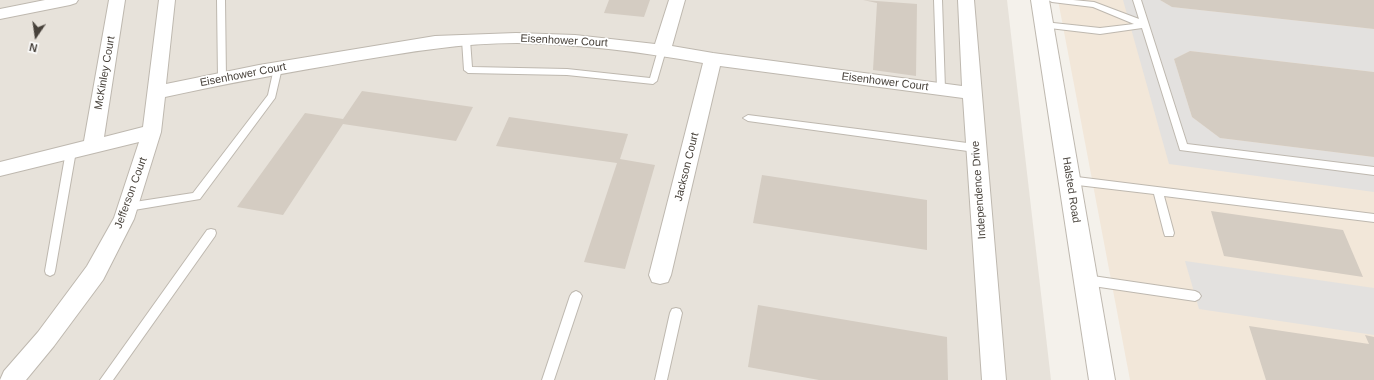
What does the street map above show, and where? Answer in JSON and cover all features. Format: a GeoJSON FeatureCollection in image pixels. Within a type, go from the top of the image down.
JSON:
{"type":"FeatureCollection","features":[{"type":"Feature","properties":{"kind":"street"},"geometry":{"type":"LineString","coordinates":[[0,14],[70,0]]}},
{"type":"Feature","properties":{"kind":"street","name":"McKinley Court"},"geometry":{"type":"LineString","coordinates":[[93,146],[117,0]]}},
{"type":"Feature","properties":{"kind":"street","name":"Jefferson Court"},"geometry":{"type":"LineString","coordinates":[[10,378],[46,339],[95,273],[124,219],[152,132],[158,92],[167,0]]}},
{"type":"Feature","properties":{"kind":"street"},"geometry":{"type":"LineString","coordinates":[[662,50],[678,0]]}},
{"type":"Feature","properties":{"kind":"street","name":"Independence Drive"},"geometry":{"type":"LineString","coordinates":[[966,0],[975,148],[994,380]]}},
{"type":"Feature","properties":{"kind":"street","name":"Halsted Road"},"geometry":{"type":"LineString","coordinates":[[1040,0],[1102,380]]}},
{"type":"Feature","properties":{"kind":"street","name":"Eisenhower Court"},"geometry":{"type":"LineString","coordinates":[[158,92],[278,68],[435,42],[516,38],[575,40],[662,50],[713,59],[971,93]]}},
{"type":"Feature","properties":{"kind":"street","name":"Jackson Court"},"geometry":{"type":"LineString","coordinates":[[660,275],[713,59]]}},
{"type":"Feature","properties":{"kind":"street"},"geometry":{"type":"LineString","coordinates":[[0,169],[152,132]]}},
{"type":"Feature","properties":{"kind":"lane"},"geometry":{"type":"LineString","coordinates":[[221,0],[222,79]]}},
{"type":"Feature","properties":{"kind":"lane"},"geometry":{"type":"LineString","coordinates":[[938,0],[941,89]]}},
{"type":"Feature","properties":{"kind":"lane"},"geometry":{"type":"LineString","coordinates":[[1052,0],[1094,6],[1144,25]]}},
{"type":"Feature","properties":{"kind":"lane"},"geometry":{"type":"LineString","coordinates":[[1137,0],[1183,147],[1374,171]]}},
{"type":"Feature","properties":{"kind":"lane"},"geometry":{"type":"LineString","coordinates":[[1044,25],[1100,31],[1144,25]]}},
{"type":"Feature","properties":{"kind":"lane"},"geometry":{"type":"LineString","coordinates":[[466,40],[468,70],[567,72],[653,81],[662,50]]}},
{"type":"Feature","properties":{"kind":"lane"},"geometry":{"type":"LineString","coordinates":[[128,207],[196,196],[272,96],[278,68]]}},
{"type":"Feature","properties":{"kind":"lane"},"geometry":{"type":"LineString","coordinates":[[748,118],[975,148]]}},
{"type":"Feature","properties":{"kind":"lane"},"geometry":{"type":"LineString","coordinates":[[50,271],[71,152]]}},
{"type":"Feature","properties":{"kind":"lane"},"geometry":{"type":"LineString","coordinates":[[1069,180],[1374,218]]}},
{"type":"Feature","properties":{"kind":"lane"},"geometry":{"type":"LineString","coordinates":[[1158,192],[1169,232]]}},
{"type":"Feature","properties":{"kind":"lane"},"geometry":{"type":"LineString","coordinates":[[106,380],[211,233]]}},
{"type":"Feature","properties":{"kind":"lane"},"geometry":{"type":"LineString","coordinates":[[1086,280],[1195,296]]}},
{"type":"Feature","properties":{"kind":"lane"},"geometry":{"type":"LineString","coordinates":[[548,380],[576,296]]}},
{"type":"Feature","properties":{"kind":"lane"},"geometry":{"type":"LineString","coordinates":[[661,380],[676,313]]}},
{"type":"Feature","properties":{"kind":"shaded area"},"geometry":{"type":"Polygon","coordinates":[[[0,0],[1007,0],[1051,380],[0,380],[0,0]]]}},
{"type":"Feature","properties":{"kind":"shaded area"},"geometry":{"type":"Polygon","coordinates":[[[1058,0],[1374,0],[1374,380],[1130,380],[1058,0]]]}},
{"type":"Feature","properties":{"kind":"shaded area"},"geometry":{"type":"Polygon","coordinates":[[[1123,0],[1160,0],[1172,7],[1374,29],[1374,72],[1190,51],[1174,59],[1192,117],[1220,138],[1374,157],[1374,192],[1169,164],[1123,0]]]}},
{"type":"Feature","properties":{"kind":"shaded area"},"geometry":{"type":"Polygon","coordinates":[[[1185,261],[1374,288],[1374,335],[1199,309],[1185,261]]]}},
{"type":"Feature","properties":{"kind":"building"},"geometry":{"type":"Polygon","coordinates":[[[609,0],[650,0],[644,17],[604,13],[609,0]]]}},
{"type":"Feature","properties":{"kind":"building"},"geometry":{"type":"Polygon","coordinates":[[[863,0],[917,4],[916,76],[873,70],[877,3],[863,0]]]}},
{"type":"Feature","properties":{"kind":"building"},"geometry":{"type":"Polygon","coordinates":[[[1160,0],[1374,0],[1374,29],[1172,7],[1160,0]]]}},
{"type":"Feature","properties":{"kind":"building"},"geometry":{"type":"Polygon","coordinates":[[[1190,51],[1374,72],[1374,157],[1220,138],[1192,117],[1174,59],[1190,51]]]}},
{"type":"Feature","properties":{"kind":"building"},"geometry":{"type":"Polygon","coordinates":[[[362,91],[473,107],[456,141],[343,124],[283,215],[237,207],[305,113],[343,119],[362,91]]]}},
{"type":"Feature","properties":{"kind":"building"},"geometry":{"type":"Polygon","coordinates":[[[509,117],[628,134],[620,159],[655,165],[625,269],[584,262],[617,163],[496,146],[509,117]]]}},
{"type":"Feature","properties":{"kind":"building"},"geometry":{"type":"Polygon","coordinates":[[[762,175],[927,200],[927,250],[753,223],[762,175]]]}},
{"type":"Feature","properties":{"kind":"building"},"geometry":{"type":"Polygon","coordinates":[[[1211,211],[1343,230],[1363,277],[1224,256],[1211,211]]]}},
{"type":"Feature","properties":{"kind":"building"},"geometry":{"type":"Polygon","coordinates":[[[758,305],[947,337],[948,380],[819,380],[748,367],[758,305]]]}},
{"type":"Feature","properties":{"kind":"building"},"geometry":{"type":"Polygon","coordinates":[[[1249,326],[1369,344],[1365,335],[1374,337],[1374,380],[1266,380],[1249,326]]]}}]}
